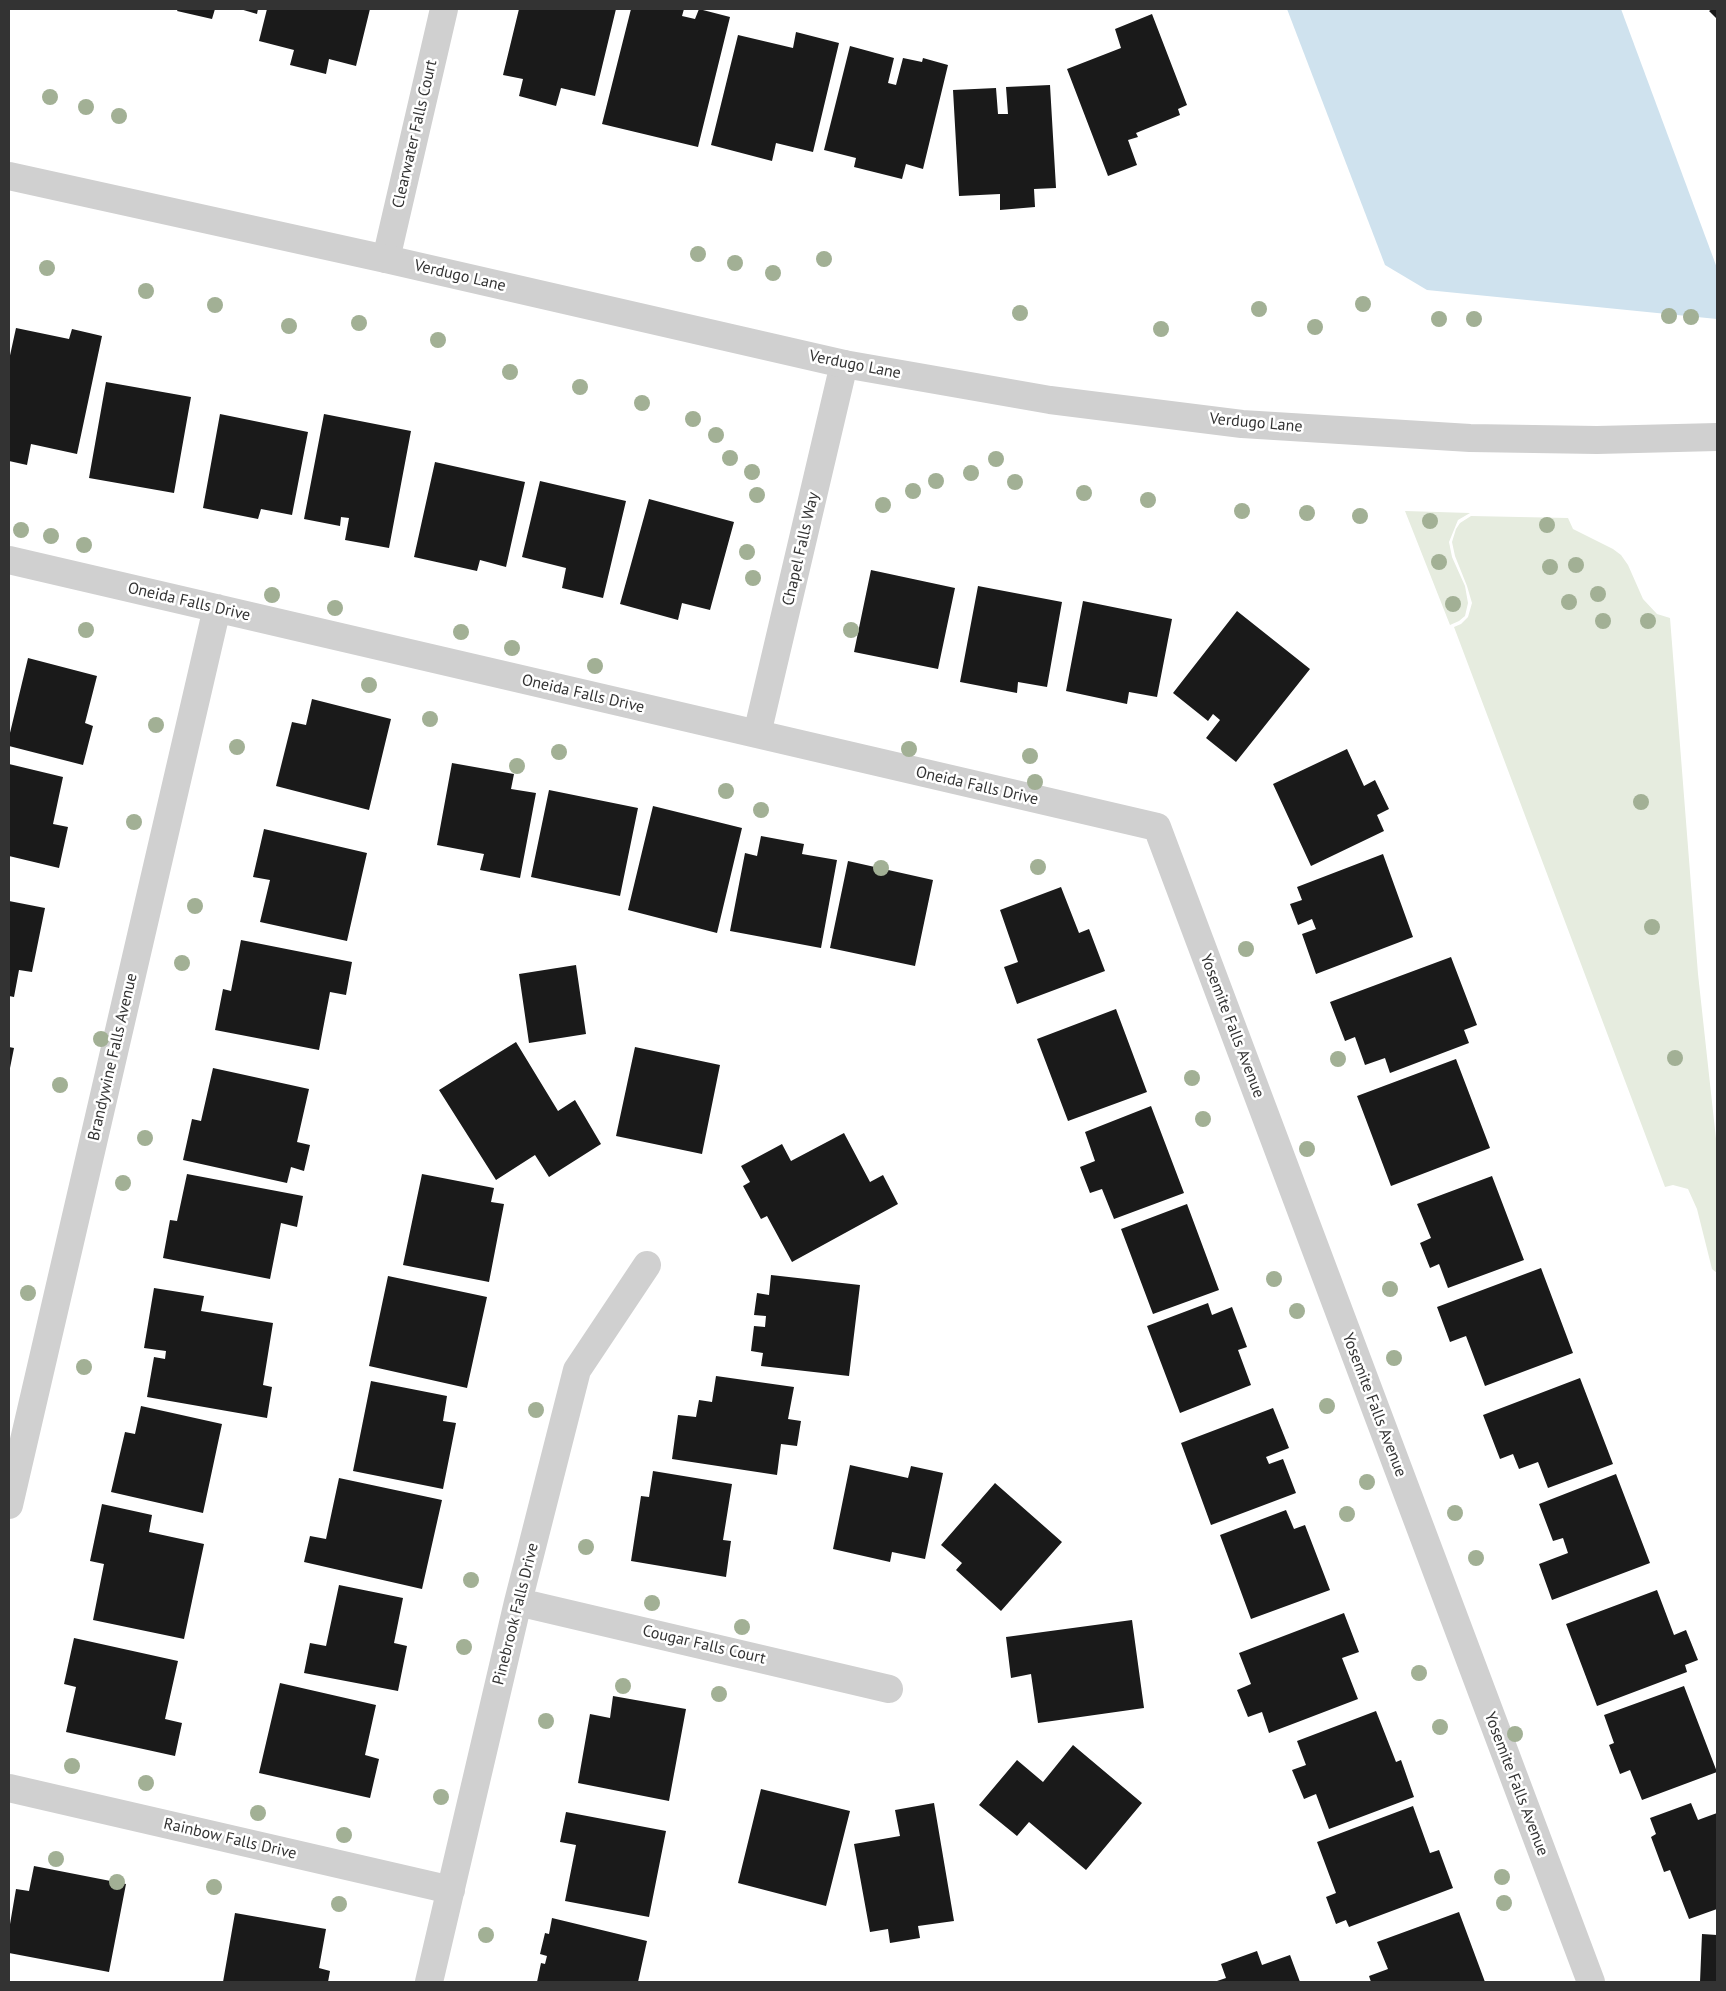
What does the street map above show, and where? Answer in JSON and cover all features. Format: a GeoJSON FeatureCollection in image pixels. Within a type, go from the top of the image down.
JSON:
{"type":"FeatureCollection","features":[{"type":"Feature","properties":{"kind":"street","name":"Clearwater Falls Court"},"geometry":{"type":"LineString","coordinates":[[386,259],[444,9]]}},
{"type":"Feature","properties":{"kind":"street","name":"Verdugo Lane"},"geometry":{"type":"LineString","coordinates":[[9,176],[386,259],[844,364],[1050,400],[1242,424],[1470,438],[1597,440],[1717,437]]}},
{"type":"Feature","properties":{"kind":"street","name":"Chapel Falls Way"},"geometry":{"type":"LineString","coordinates":[[757,734],[844,364]]}},
{"type":"Feature","properties":{"kind":"street","name":"Oneida Falls Drive"},"geometry":{"type":"LineString","coordinates":[[9,560],[1157,828]]}},
{"type":"Feature","properties":{"kind":"street","name":"Brandywine Falls Avenue"},"geometry":{"type":"LineString","coordinates":[[9,1505],[217,608]]}},
{"type":"Feature","properties":{"kind":"street","name":"Yosemite Falls Avenue"},"geometry":{"type":"LineString","coordinates":[[1157,828],[1590,1982]]}},
{"type":"Feature","properties":{"kind":"street","name":"Pinebrook Falls Drive"},"geometry":{"type":"LineString","coordinates":[[429,1982],[518,1602],[577,1370],[647,1265]]}},
{"type":"Feature","properties":{"kind":"street","name":"Cougar Falls Court"},"geometry":{"type":"LineString","coordinates":[[518,1602],[889,1688]]}},
{"type":"Feature","properties":{"kind":"street","name":"Rainbow Falls Drive"},"geometry":{"type":"LineString","coordinates":[[9,1788],[451,1890]]}},
{"type":"Feature","properties":{"kind":"shaded area"},"geometry":{"type":"Polygon","coordinates":[[[1405,511],[1470,513],[1458,520],[1449,542],[1452,557],[1465,586],[1468,603],[1465,616],[1450,625],[1405,511]]]}},
{"type":"Feature","properties":{"kind":"shaded area"},"geometry":{"type":"Polygon","coordinates":[[[1471,516],[1568,518],[1573,529],[1621,555],[1628,565],[1643,599],[1657,614],[1670,618],[1698,974],[1717,1148],[1717,1273],[1712,1269],[1697,1209],[1688,1189],[1673,1185],[1665,1187],[1454,627],[1461,624],[1468,617],[1472,603],[1455,556],[1452,542],[1460,523],[1471,516]]]}},
{"type":"Feature","properties":{"kind":"water"},"geometry":{"type":"Polygon","coordinates":[[[1287,9],[1621,9],[1717,268],[1717,319],[1427,290],[1385,265],[1287,9]]]}},
{"type":"Feature","properties":{"kind":"building"},"geometry":{"type":"Polygon","coordinates":[[[178,9],[215,9],[212,19],[177,11],[178,9]]]}},
{"type":"Feature","properties":{"kind":"building"},"geometry":{"type":"Polygon","coordinates":[[[240,9],[258,9],[257,14],[240,9]]]}},
{"type":"Feature","properties":{"kind":"building"},"geometry":{"type":"Polygon","coordinates":[[[267,9],[370,9],[356,66],[329,59],[326,74],[290,65],[294,50],[259,41],[267,9]]]}},
{"type":"Feature","properties":{"kind":"building"},"geometry":{"type":"Polygon","coordinates":[[[519,9],[616,9],[595,96],[561,88],[556,106],[519,96],[523,79],[503,75],[519,9]]]}},
{"type":"Feature","properties":{"kind":"building"},"geometry":{"type":"Polygon","coordinates":[[[631,9],[684,9],[682,16],[695,19],[699,9],[730,17],[698,147],[602,124],[631,9]]]}},
{"type":"Feature","properties":{"kind":"building"},"geometry":{"type":"Polygon","coordinates":[[[1717,9],[1717,19],[1709,11],[1717,9]]]}},
{"type":"Feature","properties":{"kind":"building"},"geometry":{"type":"Polygon","coordinates":[[[1152,14],[1187,105],[1178,109],[1180,115],[1136,133],[1138,137],[1128,140],[1137,165],[1108,176],[1067,69],[1121,48],[1115,29],[1152,14]]]}},
{"type":"Feature","properties":{"kind":"building"},"geometry":{"type":"Polygon","coordinates":[[[796,32],[839,43],[813,152],[776,143],[772,161],[711,145],[738,35],[793,48],[796,32]]]}},
{"type":"Feature","properties":{"kind":"building"},"geometry":{"type":"Polygon","coordinates":[[[850,46],[894,58],[888,83],[896,85],[903,58],[922,62],[923,58],[948,65],[923,169],[906,164],[902,179],[854,167],[856,158],[824,150],[850,46]]]}},
{"type":"Feature","properties":{"kind":"building"},"geometry":{"type":"Polygon","coordinates":[[[1050,85],[1056,188],[1034,189],[1035,207],[1000,210],[1000,194],[959,196],[953,90],[996,88],[998,114],[1008,114],[1006,87],[1050,85]]]}},
{"type":"Feature","properties":{"kind":"building"},"geometry":{"type":"Polygon","coordinates":[[[16,328],[69,339],[72,329],[102,336],[77,454],[31,444],[27,465],[9,461],[9,360],[16,328]]]}},
{"type":"Feature","properties":{"kind":"building"},"geometry":{"type":"Polygon","coordinates":[[[106,382],[191,397],[174,493],[89,478],[106,382]]]}},
{"type":"Feature","properties":{"kind":"building"},"geometry":{"type":"Polygon","coordinates":[[[220,414],[308,432],[292,515],[261,509],[258,519],[203,508],[220,414]]]}},
{"type":"Feature","properties":{"kind":"building"},"geometry":{"type":"Polygon","coordinates":[[[324,414],[411,431],[389,548],[345,540],[349,518],[341,517],[340,526],[304,519],[324,414]]]}},
{"type":"Feature","properties":{"kind":"building"},"geometry":{"type":"Polygon","coordinates":[[[435,462],[525,482],[506,567],[480,560],[477,571],[414,557],[435,462]]]}},
{"type":"Feature","properties":{"kind":"building"},"geometry":{"type":"Polygon","coordinates":[[[540,481],[626,501],[603,598],[562,588],[566,568],[522,557],[540,481]]]}},
{"type":"Feature","properties":{"kind":"building"},"geometry":{"type":"Polygon","coordinates":[[[649,499],[734,522],[710,610],[682,603],[678,620],[620,604],[649,499]]]}},
{"type":"Feature","properties":{"kind":"building"},"geometry":{"type":"Polygon","coordinates":[[[871,570],[955,588],[938,669],[854,652],[871,570]]]}},
{"type":"Feature","properties":{"kind":"building"},"geometry":{"type":"Polygon","coordinates":[[[978,586],[1062,602],[1047,687],[1018,682],[1017,693],[960,682],[978,586]]]}},
{"type":"Feature","properties":{"kind":"building"},"geometry":{"type":"Polygon","coordinates":[[[1083,601],[1172,619],[1157,697],[1129,692],[1127,704],[1066,691],[1083,601]]]}},
{"type":"Feature","properties":{"kind":"building"},"geometry":{"type":"Polygon","coordinates":[[[1237,611],[1310,669],[1236,762],[1206,738],[1220,720],[1213,714],[1208,721],[1173,693],[1237,611]]]}},
{"type":"Feature","properties":{"kind":"building"},"geometry":{"type":"Polygon","coordinates":[[[28,658],[97,676],[85,723],[93,726],[83,765],[9,746],[9,737],[28,658]]]}},
{"type":"Feature","properties":{"kind":"building"},"geometry":{"type":"Polygon","coordinates":[[[312,699],[391,719],[369,810],[276,786],[292,722],[306,725],[312,699]]]}},
{"type":"Feature","properties":{"kind":"building"},"geometry":{"type":"Polygon","coordinates":[[[1347,749],[1364,786],[1375,780],[1389,809],[1377,815],[1384,831],[1311,866],[1273,784],[1347,749]]]}},
{"type":"Feature","properties":{"kind":"building"},"geometry":{"type":"Polygon","coordinates":[[[452,763],[514,774],[511,789],[536,793],[520,878],[480,870],[484,854],[437,845],[452,763]]]}},
{"type":"Feature","properties":{"kind":"building"},"geometry":{"type":"Polygon","coordinates":[[[9,764],[63,777],[53,824],[68,827],[59,868],[9,856],[9,764]]]}},
{"type":"Feature","properties":{"kind":"building"},"geometry":{"type":"Polygon","coordinates":[[[549,790],[638,808],[620,896],[531,877],[549,790]]]}},
{"type":"Feature","properties":{"kind":"building"},"geometry":{"type":"Polygon","coordinates":[[[653,806],[742,828],[717,933],[628,910],[653,806]]]}},
{"type":"Feature","properties":{"kind":"building"},"geometry":{"type":"Polygon","coordinates":[[[264,829],[367,853],[347,941],[260,922],[270,880],[253,877],[264,829]]]}},
{"type":"Feature","properties":{"kind":"building"},"geometry":{"type":"Polygon","coordinates":[[[761,836],[804,844],[802,854],[837,860],[821,948],[730,931],[745,853],[757,856],[761,836]]]}},
{"type":"Feature","properties":{"kind":"building"},"geometry":{"type":"Polygon","coordinates":[[[1383,854],[1413,937],[1316,974],[1302,934],[1316,929],[1312,919],[1298,925],[1290,904],[1302,900],[1297,887],[1383,854]]]}},
{"type":"Feature","properties":{"kind":"building"},"geometry":{"type":"Polygon","coordinates":[[[848,861],[933,880],[915,966],[830,948],[848,861]]]}},
{"type":"Feature","properties":{"kind":"building"},"geometry":{"type":"Polygon","coordinates":[[[1061,887],[1079,933],[1089,929],[1105,971],[1017,1004],[1004,967],[1018,962],[1000,910],[1061,887]]]}},
{"type":"Feature","properties":{"kind":"building"},"geometry":{"type":"Polygon","coordinates":[[[9,901],[45,908],[32,972],[19,970],[14,997],[9,996],[9,901]]]}},
{"type":"Feature","properties":{"kind":"building"},"geometry":{"type":"Polygon","coordinates":[[[241,940],[352,962],[346,995],[330,992],[319,1050],[215,1030],[223,989],[231,991],[241,940]]]}},
{"type":"Feature","properties":{"kind":"building"},"geometry":{"type":"Polygon","coordinates":[[[1451,957],[1477,1025],[1464,1030],[1469,1043],[1390,1073],[1385,1058],[1365,1065],[1355,1037],[1345,1041],[1330,1002],[1451,957]]]}},
{"type":"Feature","properties":{"kind":"building"},"geometry":{"type":"Polygon","coordinates":[[[576,965],[586,1034],[529,1043],[519,974],[576,965]]]}},
{"type":"Feature","properties":{"kind":"building"},"geometry":{"type":"Polygon","coordinates":[[[1116,1009],[1147,1092],[1068,1121],[1037,1039],[1116,1009]]]}},
{"type":"Feature","properties":{"kind":"building"},"geometry":{"type":"Polygon","coordinates":[[[516,1042],[558,1111],[575,1100],[601,1144],[549,1177],[535,1155],[496,1180],[439,1090],[516,1042]]]}},
{"type":"Feature","properties":{"kind":"building"},"geometry":{"type":"Polygon","coordinates":[[[9,1047],[14,1048],[10,1068],[9,1068],[9,1047]]]}},
{"type":"Feature","properties":{"kind":"building"},"geometry":{"type":"Polygon","coordinates":[[[635,1047],[720,1065],[702,1154],[616,1136],[635,1047]]]}},
{"type":"Feature","properties":{"kind":"building"},"geometry":{"type":"Polygon","coordinates":[[[1456,1059],[1490,1148],[1391,1186],[1357,1096],[1456,1059]]]}},
{"type":"Feature","properties":{"kind":"building"},"geometry":{"type":"Polygon","coordinates":[[[213,1068],[309,1089],[297,1142],[310,1145],[304,1171],[291,1167],[287,1183],[183,1160],[192,1119],[201,1121],[213,1068]]]}},
{"type":"Feature","properties":{"kind":"building"},"geometry":{"type":"Polygon","coordinates":[[[1151,1106],[1184,1193],[1114,1219],[1102,1189],[1090,1193],[1080,1167],[1095,1161],[1085,1132],[1151,1106]]]}},
{"type":"Feature","properties":{"kind":"building"},"geometry":{"type":"Polygon","coordinates":[[[844,1133],[870,1182],[883,1175],[898,1204],[792,1262],[767,1216],[761,1219],[743,1186],[750,1182],[741,1166],[782,1144],[791,1161],[844,1133]]]}},
{"type":"Feature","properties":{"kind":"building"},"geometry":{"type":"Polygon","coordinates":[[[187,1174],[303,1196],[297,1227],[281,1223],[270,1279],[163,1258],[170,1220],[177,1221],[187,1174]]]}},
{"type":"Feature","properties":{"kind":"building"},"geometry":{"type":"Polygon","coordinates":[[[422,1174],[494,1188],[491,1202],[504,1204],[489,1282],[403,1265],[422,1174]]]}},
{"type":"Feature","properties":{"kind":"building"},"geometry":{"type":"Polygon","coordinates":[[[1492,1176],[1524,1260],[1448,1288],[1439,1264],[1430,1268],[1420,1243],[1431,1238],[1417,1204],[1492,1176]]]}},
{"type":"Feature","properties":{"kind":"building"},"geometry":{"type":"Polygon","coordinates":[[[1187,1204],[1219,1290],[1153,1314],[1121,1229],[1187,1204]]]}},
{"type":"Feature","properties":{"kind":"building"},"geometry":{"type":"Polygon","coordinates":[[[1541,1268],[1573,1353],[1485,1386],[1466,1336],[1450,1342],[1437,1307],[1541,1268]]]}},
{"type":"Feature","properties":{"kind":"building"},"geometry":{"type":"Polygon","coordinates":[[[771,1275],[860,1285],[849,1376],[761,1366],[763,1353],[751,1351],[754,1326],[765,1327],[766,1316],[754,1315],[757,1293],[769,1295],[771,1275]]]}},
{"type":"Feature","properties":{"kind":"building"},"geometry":{"type":"Polygon","coordinates":[[[388,1276],[487,1297],[467,1388],[369,1366],[388,1276]]]}},
{"type":"Feature","properties":{"kind":"building"},"geometry":{"type":"Polygon","coordinates":[[[154,1288],[204,1296],[201,1311],[273,1323],[263,1385],[272,1387],[267,1418],[147,1397],[154,1357],[165,1359],[166,1351],[144,1348],[154,1288]]]}},
{"type":"Feature","properties":{"kind":"building"},"geometry":{"type":"Polygon","coordinates":[[[1208,1303],[1212,1315],[1232,1307],[1247,1347],[1238,1350],[1251,1385],[1180,1413],[1147,1326],[1208,1303]]]}},
{"type":"Feature","properties":{"kind":"building"},"geometry":{"type":"Polygon","coordinates":[[[716,1376],[794,1387],[788,1419],[801,1421],[797,1446],[781,1444],[777,1475],[672,1459],[678,1415],[696,1417],[699,1400],[712,1402],[716,1376]]]}},
{"type":"Feature","properties":{"kind":"building"},"geometry":{"type":"Polygon","coordinates":[[[1580,1378],[1613,1464],[1548,1488],[1538,1462],[1519,1469],[1513,1454],[1500,1459],[1483,1415],[1580,1378]]]}},
{"type":"Feature","properties":{"kind":"building"},"geometry":{"type":"Polygon","coordinates":[[[371,1381],[447,1396],[443,1421],[456,1423],[443,1489],[353,1471],[371,1381]]]}},
{"type":"Feature","properties":{"kind":"building"},"geometry":{"type":"Polygon","coordinates":[[[141,1406],[222,1424],[203,1513],[111,1492],[125,1432],[135,1434],[141,1406]]]}},
{"type":"Feature","properties":{"kind":"building"},"geometry":{"type":"Polygon","coordinates":[[[1273,1408],[1289,1448],[1266,1457],[1269,1464],[1283,1459],[1296,1493],[1211,1525],[1181,1443],[1273,1408]]]}},
{"type":"Feature","properties":{"kind":"building"},"geometry":{"type":"Polygon","coordinates":[[[850,1465],[908,1478],[911,1466],[943,1473],[925,1559],[892,1552],[890,1562],[833,1549],[850,1465]]]}},
{"type":"Feature","properties":{"kind":"building"},"geometry":{"type":"Polygon","coordinates":[[[653,1471],[732,1484],[723,1540],[731,1541],[726,1577],[631,1561],[641,1496],[649,1497],[653,1471]]]}},
{"type":"Feature","properties":{"kind":"building"},"geometry":{"type":"Polygon","coordinates":[[[1616,1474],[1650,1563],[1552,1600],[1539,1564],[1568,1553],[1563,1538],[1553,1541],[1539,1504],[1616,1474]]]}},
{"type":"Feature","properties":{"kind":"building"},"geometry":{"type":"Polygon","coordinates":[[[339,1478],[442,1500],[422,1589],[304,1562],[310,1536],[326,1539],[339,1478]]]}},
{"type":"Feature","properties":{"kind":"building"},"geometry":{"type":"Polygon","coordinates":[[[995,1483],[1062,1542],[1001,1611],[956,1570],[962,1563],[941,1545],[995,1483]]]}},
{"type":"Feature","properties":{"kind":"building"},"geometry":{"type":"Polygon","coordinates":[[[102,1504],[152,1515],[149,1532],[204,1544],[184,1639],[93,1620],[104,1564],[90,1561],[102,1504]]]}},
{"type":"Feature","properties":{"kind":"building"},"geometry":{"type":"Polygon","coordinates":[[[1286,1510],[1294,1529],[1305,1525],[1330,1590],[1251,1619],[1220,1535],[1286,1510]]]}},
{"type":"Feature","properties":{"kind":"building"},"geometry":{"type":"Polygon","coordinates":[[[339,1585],[403,1598],[394,1643],[407,1646],[398,1691],[304,1673],[310,1643],[326,1646],[339,1585]]]}},
{"type":"Feature","properties":{"kind":"building"},"geometry":{"type":"Polygon","coordinates":[[[1657,1590],[1674,1635],[1686,1630],[1698,1660],[1685,1665],[1687,1672],[1597,1706],[1566,1624],[1657,1590]]]}},
{"type":"Feature","properties":{"kind":"building"},"geometry":{"type":"Polygon","coordinates":[[[1344,1613],[1359,1652],[1342,1658],[1358,1699],[1269,1733],[1262,1712],[1248,1717],[1237,1690],[1251,1684],[1239,1653],[1344,1613]]]}},
{"type":"Feature","properties":{"kind":"building"},"geometry":{"type":"Polygon","coordinates":[[[1132,1620],[1144,1708],[1038,1723],[1031,1674],[1011,1678],[1006,1637],[1132,1620]]]}},
{"type":"Feature","properties":{"kind":"building"},"geometry":{"type":"Polygon","coordinates":[[[74,1638],[178,1661],[165,1719],[182,1723],[175,1756],[66,1732],[76,1687],[64,1684],[74,1638]]]}},
{"type":"Feature","properties":{"kind":"building"},"geometry":{"type":"Polygon","coordinates":[[[280,1683],[376,1705],[365,1755],[379,1759],[370,1798],[259,1773],[280,1683]]]}},
{"type":"Feature","properties":{"kind":"building"},"geometry":{"type":"Polygon","coordinates":[[[1684,1686],[1717,1772],[1642,1800],[1630,1770],[1620,1774],[1609,1745],[1614,1743],[1604,1715],[1684,1686]]]}},
{"type":"Feature","properties":{"kind":"building"},"geometry":{"type":"Polygon","coordinates":[[[613,1696],[686,1709],[669,1801],[578,1783],[590,1714],[610,1718],[613,1696]]]}},
{"type":"Feature","properties":{"kind":"building"},"geometry":{"type":"Polygon","coordinates":[[[1376,1711],[1396,1762],[1401,1760],[1414,1797],[1329,1829],[1316,1794],[1304,1799],[1292,1770],[1306,1765],[1297,1741],[1376,1711]]]}},
{"type":"Feature","properties":{"kind":"building"},"geometry":{"type":"Polygon","coordinates":[[[1073,1745],[1142,1803],[1086,1870],[1029,1822],[1017,1836],[979,1805],[1017,1760],[1043,1782],[1073,1745]]]}},
{"type":"Feature","properties":{"kind":"building"},"geometry":{"type":"Polygon","coordinates":[[[761,1789],[850,1811],[826,1906],[738,1883],[761,1789]]]}},
{"type":"Feature","properties":{"kind":"building"},"geometry":{"type":"Polygon","coordinates":[[[934,1803],[954,1921],[918,1926],[920,1938],[890,1943],[888,1929],[870,1932],[854,1844],[900,1836],[895,1810],[934,1803]]]}},
{"type":"Feature","properties":{"kind":"building"},"geometry":{"type":"Polygon","coordinates":[[[1691,1803],[1698,1820],[1717,1813],[1717,1909],[1689,1919],[1670,1870],[1664,1872],[1651,1837],[1656,1834],[1650,1818],[1691,1803]]]}},
{"type":"Feature","properties":{"kind":"building"},"geometry":{"type":"Polygon","coordinates":[[[1413,1806],[1430,1853],[1439,1850],[1453,1888],[1349,1927],[1346,1920],[1336,1924],[1326,1897],[1336,1893],[1317,1842],[1413,1806]]]}},
{"type":"Feature","properties":{"kind":"building"},"geometry":{"type":"Polygon","coordinates":[[[566,1812],[666,1831],[649,1917],[565,1901],[576,1845],[560,1842],[566,1812]]]}},
{"type":"Feature","properties":{"kind":"building"},"geometry":{"type":"Polygon","coordinates":[[[34,1866],[126,1884],[109,1972],[9,1953],[9,1930],[16,1889],[29,1891],[34,1866]]]}},
{"type":"Feature","properties":{"kind":"building"},"geometry":{"type":"Polygon","coordinates":[[[1459,1912],[1485,1982],[1371,1982],[1369,1976],[1388,1969],[1377,1942],[1459,1912]]]}},
{"type":"Feature","properties":{"kind":"building"},"geometry":{"type":"Polygon","coordinates":[[[235,1913],[326,1929],[319,1968],[330,1971],[328,1982],[223,1982],[235,1913]]]}},
{"type":"Feature","properties":{"kind":"building"},"geometry":{"type":"Polygon","coordinates":[[[552,1918],[647,1941],[638,1982],[537,1982],[541,1963],[545,1964],[547,1956],[540,1954],[545,1933],[549,1934],[552,1918]]]}},
{"type":"Feature","properties":{"kind":"building"},"geometry":{"type":"Polygon","coordinates":[[[1702,1934],[1717,1935],[1717,1982],[1700,1982],[1702,1934]]]}},
{"type":"Feature","properties":{"kind":"building"},"geometry":{"type":"Polygon","coordinates":[[[1257,1951],[1262,1965],[1290,1955],[1300,1982],[1214,1982],[1226,1978],[1221,1964],[1257,1951]]]}}]}
